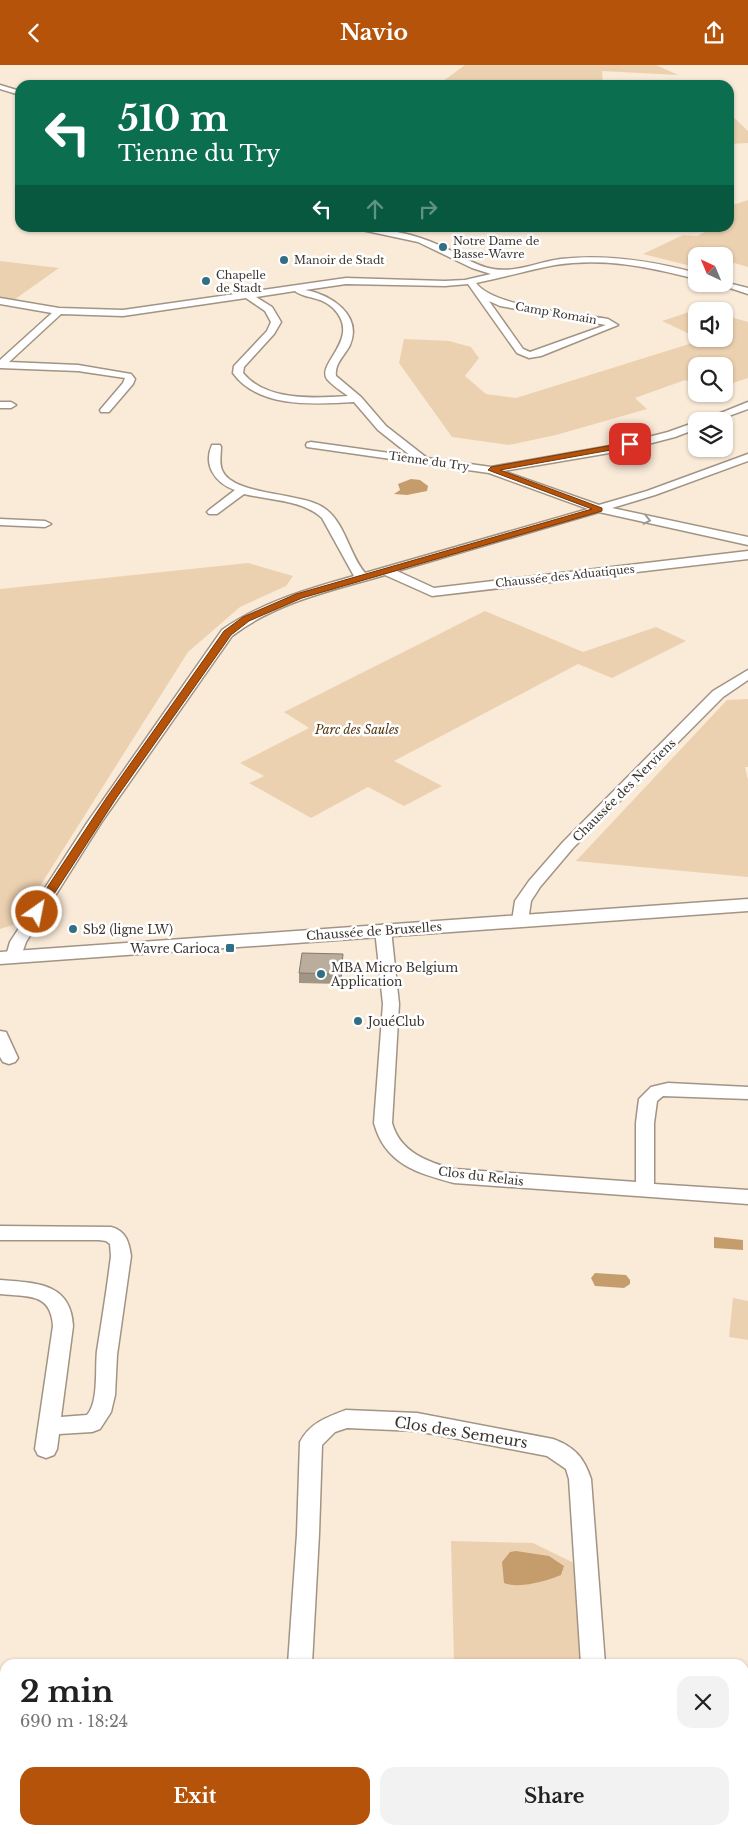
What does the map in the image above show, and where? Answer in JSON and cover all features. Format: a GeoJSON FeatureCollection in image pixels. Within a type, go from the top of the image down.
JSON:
{"type":"FeatureCollection","features":[{"type":"Feature","properties":{"kind":"main road","name":"Chaussée de Bruxelles"},"geometry":{"type":"LineString","coordinates":[[7,957],[748,905]]}},
{"type":"Feature","properties":{"kind":"street"},"geometry":{"type":"LineString","coordinates":[[0,87],[15,92]]}},
{"type":"Feature","properties":{"kind":"street"},"geometry":{"type":"LineString","coordinates":[[379,232],[432,244],[467,263],[503,273]]}},
{"type":"Feature","properties":{"kind":"street"},"geometry":{"type":"LineString","coordinates":[[0,301],[58,311],[111,314],[134,313],[354,280],[424,283],[470,281],[552,263],[595,260],[642,264],[688,274]]}},
{"type":"Feature","properties":{"kind":"street","name":"Camp Romain"},"geometry":{"type":"LineString","coordinates":[[470,281],[520,351],[525,354],[542,353],[613,325],[608,322],[500,303],[480,293]]}},
{"type":"Feature","properties":{"kind":"street"},"geometry":{"type":"LineString","coordinates":[[733,287],[748,291]]}},
{"type":"Feature","properties":{"kind":"street"},"geometry":{"type":"LineString","coordinates":[[288,289],[323,297],[334,304],[347,325],[348,333],[345,344],[331,368],[330,375],[334,381],[357,399],[382,428],[424,460]]}},
{"type":"Feature","properties":{"kind":"street"},"geometry":{"type":"LineString","coordinates":[[247,295],[268,309],[275,316],[276,322],[271,332],[239,366],[238,371],[244,381],[263,391],[294,399],[357,399]]}},
{"type":"Feature","properties":{"kind":"street"},"geometry":{"type":"LineString","coordinates":[[1,365],[58,311]]}},
{"type":"Feature","properties":{"kind":"street"},"geometry":{"type":"LineString","coordinates":[[1,365],[78,368],[128,376],[130,379],[128,384],[104,410]]}},
{"type":"Feature","properties":{"kind":"street"},"geometry":{"type":"LineString","coordinates":[[730,412],[748,405]]}},
{"type":"Feature","properties":{"kind":"street"},"geometry":{"type":"LineString","coordinates":[[491,470],[644,442],[672,435],[688,428]]}},
{"type":"Feature","properties":{"kind":"street","name":"Tienne du Try"},"geometry":{"type":"LineString","coordinates":[[311,445],[491,470],[600,509],[748,541]]}},
{"type":"Feature","properties":{"kind":"street"},"geometry":{"type":"LineString","coordinates":[[216,447],[215,469],[228,483],[242,489],[301,502],[322,512],[354,569],[362,578]]}},
{"type":"Feature","properties":{"kind":"street"},"geometry":{"type":"LineString","coordinates":[[7,957],[94,823],[228,633],[246,619],[278,603],[600,509],[651,493],[748,457]]}},
{"type":"Feature","properties":{"kind":"street"},"geometry":{"type":"LineString","coordinates":[[213,512],[242,489]]}},
{"type":"Feature","properties":{"kind":"street"},"geometry":{"type":"LineString","coordinates":[[0,522],[45,524]]}},
{"type":"Feature","properties":{"kind":"street","name":"Chaussée des Aduatiques"},"geometry":{"type":"LineString","coordinates":[[387,571],[432,592],[748,555]]}},
{"type":"Feature","properties":{"kind":"street","name":"Chaussée des Nerviens"},"geometry":{"type":"LineString","coordinates":[[520,921],[523,901],[534,884],[568,845],[718,694],[748,674]]}},
{"type":"Feature","properties":{"kind":"street","name":"Clos du Relais"},"geometry":{"type":"LineString","coordinates":[[383,930],[391,1004],[383,1123],[387,1138],[402,1154],[434,1171],[454,1175],[748,1197]]}},
{"type":"Feature","properties":{"kind":"street"},"geometry":{"type":"LineString","coordinates":[[0,1036],[9,1058]]}},
{"type":"Feature","properties":{"kind":"street"},"geometry":{"type":"LineString","coordinates":[[645,1189],[645,1123],[648,1099],[657,1091],[668,1089],[748,1093]]}},
{"type":"Feature","properties":{"kind":"street"},"geometry":{"type":"LineString","coordinates":[[0,1233],[98,1233],[111,1234],[119,1242],[121,1256],[108,1346],[103,1403],[97,1421],[50,1426]]}},
{"type":"Feature","properties":{"kind":"street"},"geometry":{"type":"LineString","coordinates":[[0,1287],[54,1297],[62,1308],[63,1325],[46,1449]]}},
{"type":"Feature","properties":{"kind":"street","name":"Clos des Semeurs"},"geometry":{"type":"LineString","coordinates":[[300,1659],[311,1442],[327,1426],[346,1419],[417,1422],[553,1448],[575,1464],[580,1479],[593,1659]]}},
{"type":"Feature","properties":{"kind":"green space"},"geometry":{"type":"Polygon","coordinates":[[[465,65],[656,65],[678,75],[602,71],[603,80],[445,80],[465,65]]]}},
{"type":"Feature","properties":{"kind":"green space"},"geometry":{"type":"Polygon","coordinates":[[[734,118],[748,131],[748,143],[734,144],[734,118]]]}},
{"type":"Feature","properties":{"kind":"green space"},"geometry":{"type":"Polygon","coordinates":[[[748,200],[748,267],[733,263],[733,247],[688,247],[688,266],[643,254],[683,235],[697,236],[705,232],[734,232],[734,205],[748,200]]]}},
{"type":"Feature","properties":{"kind":"green space"},"geometry":{"type":"Polygon","coordinates":[[[0,261],[59,268],[11,302],[0,300],[0,261]]]}},
{"type":"Feature","properties":{"kind":"green space"},"geometry":{"type":"Polygon","coordinates":[[[688,312],[688,333],[662,321],[688,312]]]}},
{"type":"Feature","properties":{"kind":"green space"},"geometry":{"type":"Polygon","coordinates":[[[733,318],[748,322],[748,378],[733,383],[733,357],[688,357],[688,381],[685,380],[635,398],[647,409],[556,435],[509,445],[452,437],[399,363],[404,339],[449,341],[471,347],[479,358],[465,376],[486,394],[516,398],[688,344],[688,347],[733,347],[733,318]]]}},
{"type":"Feature","properties":{"kind":"green space"},"geometry":{"type":"Polygon","coordinates":[[[248,563],[293,576],[286,586],[240,607],[188,652],[16,924],[0,929],[0,589],[248,563]]]}},
{"type":"Feature","properties":{"kind":"green space","name":"Parc des Saules"},"geometry":{"type":"Polygon","coordinates":[[[485,611],[583,652],[656,627],[686,641],[612,678],[578,664],[394,761],[442,786],[404,806],[368,787],[311,818],[249,783],[264,776],[240,763],[309,728],[284,712],[485,611]]]}},
{"type":"Feature","properties":{"kind":"green space"},"geometry":{"type":"Polygon","coordinates":[[[748,699],[748,767],[745,767],[748,780],[748,877],[576,861],[727,700],[748,699]]]}},
{"type":"Feature","properties":{"kind":"green space"},"geometry":{"type":"Polygon","coordinates":[[[733,1298],[748,1301],[748,1340],[729,1337],[733,1298]]]}},
{"type":"Feature","properties":{"kind":"green space"},"geometry":{"type":"Polygon","coordinates":[[[451,1541],[533,1543],[576,1564],[584,1659],[454,1659],[451,1541]]]}},
{"type":"Feature","properties":{"kind":"shaded area"},"geometry":{"type":"Polygon","coordinates":[[[411,479],[420,480],[428,486],[427,491],[407,495],[394,494],[400,490],[398,484],[411,479]]]}},
{"type":"Feature","properties":{"kind":"shaded area"},"geometry":{"type":"Polygon","coordinates":[[[714,1237],[743,1240],[743,1250],[714,1248],[714,1237]]]}},
{"type":"Feature","properties":{"kind":"shaded area"},"geometry":{"type":"Polygon","coordinates":[[[595,1273],[626,1275],[630,1280],[630,1284],[624,1288],[595,1286],[591,1278],[595,1273]]]}},
{"type":"Feature","properties":{"kind":"shaded area"},"geometry":{"type":"Polygon","coordinates":[[[516,1551],[549,1556],[564,1566],[561,1575],[525,1585],[504,1583],[502,1562],[510,1552],[516,1551]]]}},
{"type":"Feature","properties":{"kind":"building"},"geometry":{"type":"Polygon","coordinates":[[[302,953],[343,954],[341,974],[299,973],[302,953]]]}},
{"type":"Feature","properties":{"kind":"place","name":"Notre Dame de Basse-Wavre"},"geometry":{"type":"Point","coordinates":[443,247]}},
{"type":"Feature","properties":{"kind":"place","name":"Manoir de Stadt"},"geometry":{"type":"Point","coordinates":[284,260]}},
{"type":"Feature","properties":{"kind":"place","name":"Chapelle de Stadt"},"geometry":{"type":"Point","coordinates":[206,281]}},
{"type":"Feature","properties":{"kind":"place","name":"Sb2 (ligne LW)"},"geometry":{"type":"Point","coordinates":[73,929]}},
{"type":"Feature","properties":{"kind":"place","name":"Wavre Carioca"},"geometry":{"type":"Point","coordinates":[230,948]}},
{"type":"Feature","properties":{"kind":"place","name":"MBA Micro Belgium Application"},"geometry":{"type":"Point","coordinates":[321,974]}},
{"type":"Feature","properties":{"kind":"place","name":"JouéClub"},"geometry":{"type":"Point","coordinates":[358,1021]}},
{"type":"Feature","properties":{"kind":"route"},"geometry":{"type":"LineString","coordinates":[[37,912],[94,823],[228,633],[246,619],[278,603],[600,509],[491,470],[630,444]]}}]}
